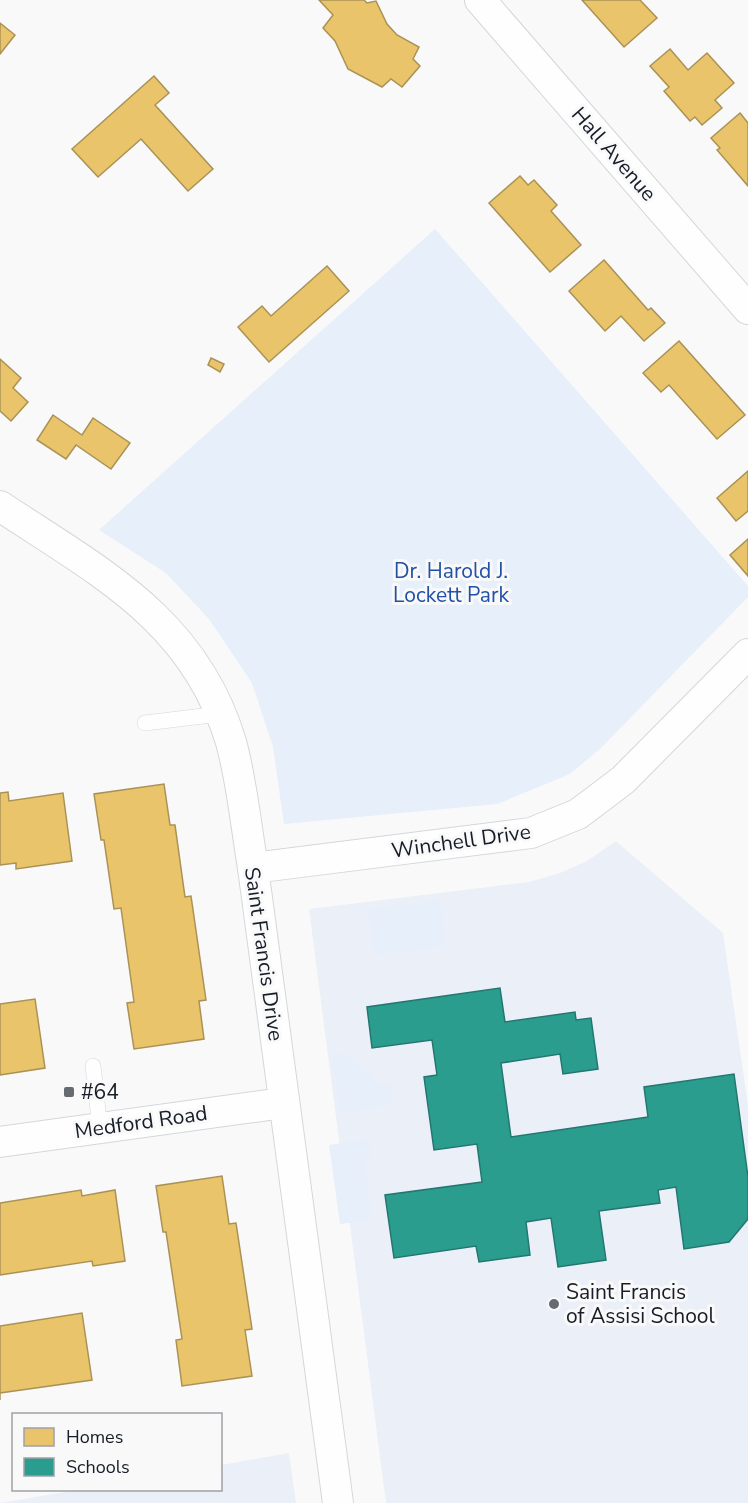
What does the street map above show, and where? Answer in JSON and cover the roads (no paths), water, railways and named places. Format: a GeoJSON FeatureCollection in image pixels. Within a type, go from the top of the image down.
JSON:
{"type":"FeatureCollection","features":[{"type":"Feature","properties":{"kind":"street","name":"Hall Avenue"},"geometry":{"type":"LineString","coordinates":[[480,0],[748,309]]}},
{"type":"Feature","properties":{"kind":"street","name":"Saint Francis Drive"},"geometry":{"type":"LineString","coordinates":[[0,506],[120,586],[147,608],[186,650],[199,669],[230,741],[237,768],[253,868],[338,1503]]}},
{"type":"Feature","properties":{"kind":"street","name":"Winchell Drive"},"geometry":{"type":"LineString","coordinates":[[253,868],[531,833],[578,814],[623,780],[748,654]]}},
{"type":"Feature","properties":{"kind":"street","name":"Medford Road"},"geometry":{"type":"LineString","coordinates":[[0,1142],[283,1103]]}},
{"type":"Feature","properties":{"kind":"lane"},"geometry":{"type":"LineString","coordinates":[[145,723],[220,714]]}},
{"type":"Feature","properties":{"kind":"lane"},"geometry":{"type":"LineString","coordinates":[[93,1066],[100,1128]]}},
{"type":"Feature","properties":{"kind":"place","name":"#64"},"geometry":{"type":"Point","coordinates":[69,1092]}},
{"type":"Feature","properties":{"kind":"place","name":"Saint Francis of Assisi School"},"geometry":{"type":"Point","coordinates":[554,1304]}},
{"type":"Feature","properties":{"kind":"park label","name":"Dr. Harold J. Lockett Park"},"geometry":{"type":"Point","coordinates":[451,583]}}]}
